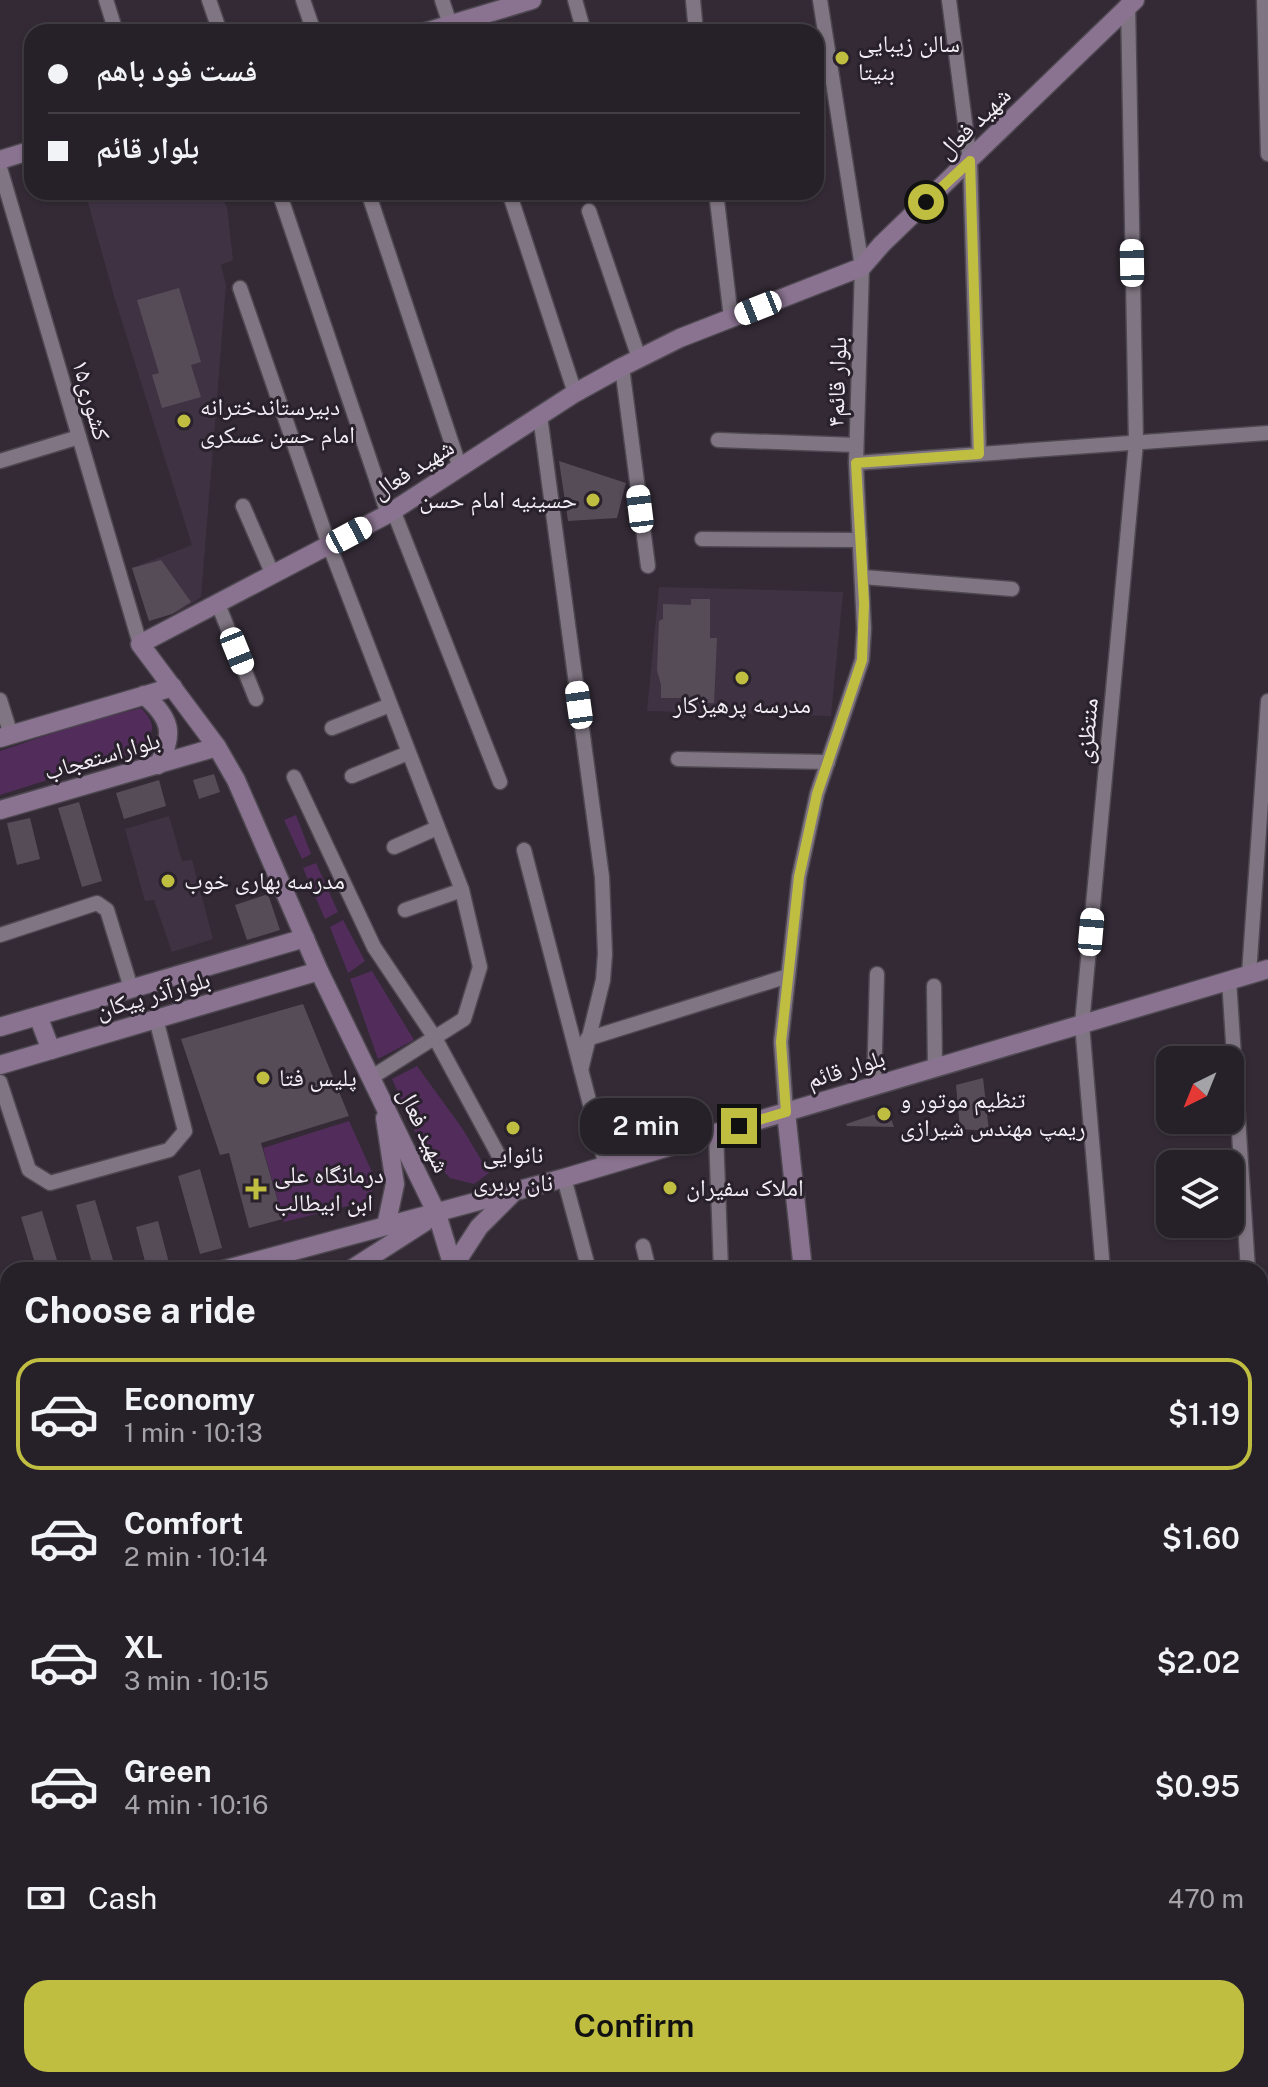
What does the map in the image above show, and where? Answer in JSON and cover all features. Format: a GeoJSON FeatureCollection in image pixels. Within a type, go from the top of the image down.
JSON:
{"type":"FeatureCollection","features":[{"type":"Feature","properties":{"kind":"street"},"geometry":{"type":"LineString","coordinates":[[106,0],[114,24]]}},
{"type":"Feature","properties":{"kind":"street"},"geometry":{"type":"LineString","coordinates":[[209,0],[217,24]]}},
{"type":"Feature","properties":{"kind":"street"},"geometry":{"type":"LineString","coordinates":[[303,0],[311,24]]}},
{"type":"Feature","properties":{"kind":"street"},"geometry":{"type":"LineString","coordinates":[[442,0],[453,24]]}},
{"type":"Feature","properties":{"kind":"street"},"geometry":{"type":"LineString","coordinates":[[463,24],[532,0]]}},
{"type":"Feature","properties":{"kind":"street"},"geometry":{"type":"LineString","coordinates":[[575,0],[582,24]]}},
{"type":"Feature","properties":{"kind":"street"},"geometry":{"type":"LineString","coordinates":[[693,0],[695,24]]}},
{"type":"Feature","properties":{"kind":"street","name":"بلوار قائم۴"},"geometry":{"type":"LineString","coordinates":[[820,0],[824,24]]}},
{"type":"Feature","properties":{"kind":"street"},"geometry":{"type":"LineString","coordinates":[[949,0],[970,161],[979,454]]}},
{"type":"Feature","properties":{"kind":"street"},"geometry":{"type":"LineString","coordinates":[[1264,0],[1268,154]]}},
{"type":"Feature","properties":{"kind":"street","name":"شهید فعال"},"geometry":{"type":"LineString","coordinates":[[451,1262],[437,1214],[319,971],[236,780],[217,747],[140,644],[391,512],[575,393],[630,362],[731,318],[862,267],[1130,2]]}},
{"type":"Feature","properties":{"kind":"street","name":"منتظزی"},"geometry":{"type":"LineString","coordinates":[[1102,1262],[1082,1024],[1136,443],[1130,2]]}},
{"type":"Feature","properties":{"kind":"street","name":"بلوار قائم۴"},"geometry":{"type":"LineString","coordinates":[[786,1112],[781,1042],[799,877],[817,794],[862,660],[864,629],[856,463],[862,267],[824,25]]}},
{"type":"Feature","properties":{"kind":"street"},"geometry":{"type":"LineString","coordinates":[[0,160],[24,152]]}},
{"type":"Feature","properties":{"kind":"street","name":"کشوری۱۵"},"geometry":{"type":"LineString","coordinates":[[0,168],[140,644]]}},
{"type":"Feature","properties":{"kind":"street"},"geometry":{"type":"LineString","coordinates":[[282,200],[391,512],[500,782]]}},
{"type":"Feature","properties":{"kind":"street"},"geometry":{"type":"LineString","coordinates":[[371,200],[460,468]]}},
{"type":"Feature","properties":{"kind":"street"},"geometry":{"type":"LineString","coordinates":[[512,200],[575,393]]}},
{"type":"Feature","properties":{"kind":"street"},"geometry":{"type":"LineString","coordinates":[[717,200],[731,318]]}},
{"type":"Feature","properties":{"kind":"street"},"geometry":{"type":"LineString","coordinates":[[589,211],[630,362],[648,566]]}},
{"type":"Feature","properties":{"kind":"street"},"geometry":{"type":"LineString","coordinates":[[240,288],[329,545],[462,890],[480,967],[464,1019],[372,1077]]}},
{"type":"Feature","properties":{"kind":"street"},"geometry":{"type":"LineString","coordinates":[[540,416],[602,877],[603,980],[581,1070]]}},
{"type":"Feature","properties":{"kind":"street"},"geometry":{"type":"LineString","coordinates":[[856,463],[1268,433]]}},
{"type":"Feature","properties":{"kind":"street"},"geometry":{"type":"LineString","coordinates":[[0,461],[79,437]]}},
{"type":"Feature","properties":{"kind":"street"},"geometry":{"type":"LineString","coordinates":[[718,440],[856,445]]}},
{"type":"Feature","properties":{"kind":"street"},"geometry":{"type":"LineString","coordinates":[[243,506],[273,575]]}},
{"type":"Feature","properties":{"kind":"street"},"geometry":{"type":"LineString","coordinates":[[702,539],[860,540]]}},
{"type":"Feature","properties":{"kind":"street"},"geometry":{"type":"LineString","coordinates":[[863,577],[1012,589]]}},
{"type":"Feature","properties":{"kind":"street"},"geometry":{"type":"LineString","coordinates":[[218,604],[256,699]]}},
{"type":"Feature","properties":{"kind":"street","name":"بلواراستعجاب"},"geometry":{"type":"LineString","coordinates":[[5,736],[173,687]]}},
{"type":"Feature","properties":{"kind":"street"},"geometry":{"type":"LineString","coordinates":[[144,695],[160,709],[169,727],[168,747],[158,765]]}},
{"type":"Feature","properties":{"kind":"street"},"geometry":{"type":"LineString","coordinates":[[0,700],[5,736]]}},
{"type":"Feature","properties":{"kind":"street"},"geometry":{"type":"LineString","coordinates":[[1249,974],[1268,701]]}},
{"type":"Feature","properties":{"kind":"street"},"geometry":{"type":"LineString","coordinates":[[332,728],[390,705]]}},
{"type":"Feature","properties":{"kind":"street","name":"بلواراستعجاب"},"geometry":{"type":"LineString","coordinates":[[0,810],[217,747]]}},
{"type":"Feature","properties":{"kind":"street"},"geometry":{"type":"LineString","coordinates":[[352,776],[408,753]]}},
{"type":"Feature","properties":{"kind":"street"},"geometry":{"type":"LineString","coordinates":[[678,759],[828,762]]}},
{"type":"Feature","properties":{"kind":"street"},"geometry":{"type":"LineString","coordinates":[[294,777],[374,947],[435,1038],[498,1154]]}},
{"type":"Feature","properties":{"kind":"street"},"geometry":{"type":"LineString","coordinates":[[394,847],[437,828]]}},
{"type":"Feature","properties":{"kind":"street"},"geometry":{"type":"LineString","coordinates":[[524,850],[606,1166]]}},
{"type":"Feature","properties":{"kind":"street"},"geometry":{"type":"LineString","coordinates":[[405,910],[462,890]]}},
{"type":"Feature","properties":{"kind":"street"},"geometry":{"type":"LineString","coordinates":[[0,935],[97,903],[102,905],[107,910],[131,988]]}},
{"type":"Feature","properties":{"kind":"street","name":"بلوارآذر پیکان"},"geometry":{"type":"LineString","coordinates":[[0,1027],[305,938]]}},
{"type":"Feature","properties":{"kind":"street","name":"بلوار قائم"},"geometry":{"type":"LineString","coordinates":[[253,1262],[606,1166],[1268,969]]}},
{"type":"Feature","properties":{"kind":"street"},"geometry":{"type":"LineString","coordinates":[[197,970],[211,1003]]}},
{"type":"Feature","properties":{"kind":"street","name":"بلوارآذر پیکان"},"geometry":{"type":"LineString","coordinates":[[0,1065],[319,971]]}},
{"type":"Feature","properties":{"kind":"street"},"geometry":{"type":"LineString","coordinates":[[874,1086],[877,974]]}},
{"type":"Feature","properties":{"kind":"street"},"geometry":{"type":"LineString","coordinates":[[587,1039],[788,976]]}},
{"type":"Feature","properties":{"kind":"street"},"geometry":{"type":"LineString","coordinates":[[1229,980],[1247,1262]]}},
{"type":"Feature","properties":{"kind":"street"},"geometry":{"type":"LineString","coordinates":[[934,986],[935,1068]]}},
{"type":"Feature","properties":{"kind":"street"},"geometry":{"type":"LineString","coordinates":[[38,1016],[51,1050]]}},
{"type":"Feature","properties":{"kind":"street"},"geometry":{"type":"LineString","coordinates":[[0,1082],[29,1170],[50,1183],[169,1150],[185,1131],[156,1019]]}},
{"type":"Feature","properties":{"kind":"street"},"geometry":{"type":"LineString","coordinates":[[383,1099],[395,1184],[386,1226]]}},
{"type":"Feature","properties":{"kind":"street"},"geometry":{"type":"LineString","coordinates":[[786,1112],[802,1262]]}},
{"type":"Feature","properties":{"kind":"street"},"geometry":{"type":"LineString","coordinates":[[716,1133],[721,1262]]}},
{"type":"Feature","properties":{"kind":"street"},"geometry":{"type":"LineString","coordinates":[[564,1178],[587,1262]]}},
{"type":"Feature","properties":{"kind":"street"},"geometry":{"type":"LineString","coordinates":[[457,1262],[479,1227],[514,1192]]}},
{"type":"Feature","properties":{"kind":"street","name":"بلوار قائم"},"geometry":{"type":"LineString","coordinates":[[362,1262],[437,1214]]}},
{"type":"Feature","properties":{"kind":"street"},"geometry":{"type":"LineString","coordinates":[[643,1246],[647,1262]]}},
{"type":"Feature","properties":{"kind":"shaded area","name":"دبیرستاندخترانه امام حسن عسکری"},"geometry":{"type":"Polygon","coordinates":[[[87,200],[223,200],[227,207],[233,260],[221,265],[226,285],[201,597],[180,611],[149,621],[132,568],[192,545],[87,200]]]}},
{"type":"Feature","properties":{"kind":"shaded area","name":"مدرسه پرهیزکار"},"geometry":{"type":"Polygon","coordinates":[[[659,587],[843,592],[831,716],[647,711],[659,587]]]}},
{"type":"Feature","properties":{"kind":"shaded area"},"geometry":{"type":"Polygon","coordinates":[[[141,708],[152,724],[142,750],[0,795],[0,751],[80,724],[141,708]]]}},
{"type":"Feature","properties":{"kind":"shaded area"},"geometry":{"type":"Polygon","coordinates":[[[296,815],[311,854],[302,859],[284,820],[296,815]]]}},
{"type":"Feature","properties":{"kind":"shaded area","name":"مدرسه بهاری خوب"},"geometry":{"type":"Polygon","coordinates":[[[169,816],[182,861],[192,860],[213,939],[172,952],[154,900],[145,901],[125,829],[169,816]]]}},
{"type":"Feature","properties":{"kind":"shaded area"},"geometry":{"type":"Polygon","coordinates":[[[316,863],[338,912],[325,919],[303,868],[316,863]]]}},
{"type":"Feature","properties":{"kind":"shaded area"},"geometry":{"type":"Polygon","coordinates":[[[343,920],[365,961],[348,973],[330,927],[343,920]]]}},
{"type":"Feature","properties":{"kind":"shaded area"},"geometry":{"type":"Polygon","coordinates":[[[372,971],[414,1040],[378,1059],[350,979],[372,971]]]}},
{"type":"Feature","properties":{"kind":"shaded area"},"geometry":{"type":"Polygon","coordinates":[[[417,1066],[462,1128],[489,1173],[474,1184],[450,1178],[422,1147],[392,1079],[417,1066]]]}},
{"type":"Feature","properties":{"kind":"shaded area"},"geometry":{"type":"Polygon","coordinates":[[[349,1121],[372,1172],[372,1200],[284,1222],[263,1148],[349,1121]]]}},
{"type":"Feature","properties":{"kind":"building"},"geometry":{"type":"Polygon","coordinates":[[[179,288],[201,362],[191,365],[201,397],[162,408],[152,375],[159,373],[137,300],[179,288]]]}},
{"type":"Feature","properties":{"kind":"building","name":"حسینیه امام حسن"},"geometry":{"type":"Polygon","coordinates":[[[559,461],[626,483],[617,518],[568,521],[559,461]]]}},
{"type":"Feature","properties":{"kind":"building"},"geometry":{"type":"Polygon","coordinates":[[[161,560],[191,602],[172,614],[149,621],[132,568],[161,560]]]}},
{"type":"Feature","properties":{"kind":"building"},"geometry":{"type":"Polygon","coordinates":[[[691,599],[710,599],[710,638],[717,638],[714,703],[688,703],[688,698],[661,698],[657,670],[659,621],[663,619],[663,604],[691,605],[691,599]]]}},
{"type":"Feature","properties":{"kind":"building"},"geometry":{"type":"Polygon","coordinates":[[[214,774],[220,792],[199,799],[193,780],[214,774]]]}},
{"type":"Feature","properties":{"kind":"building"},"geometry":{"type":"Polygon","coordinates":[[[159,780],[166,806],[124,819],[116,793],[159,780]]]}},
{"type":"Feature","properties":{"kind":"building"},"geometry":{"type":"Polygon","coordinates":[[[79,802],[102,881],[82,887],[58,808],[79,802]]]}},
{"type":"Feature","properties":{"kind":"building"},"geometry":{"type":"Polygon","coordinates":[[[30,818],[40,859],[17,865],[7,823],[30,818]]]}},
{"type":"Feature","properties":{"kind":"building"},"geometry":{"type":"Polygon","coordinates":[[[268,894],[280,930],[247,940],[235,905],[268,894]]]}},
{"type":"Feature","properties":{"kind":"building","name":"پلیس فتا"},"geometry":{"type":"Polygon","coordinates":[[[303,1004],[349,1116],[261,1143],[283,1219],[249,1228],[229,1153],[220,1155],[181,1039],[303,1004]]]}},
{"type":"Feature","properties":{"kind":"building"},"geometry":{"type":"Polygon","coordinates":[[[983,1078],[989,1131],[960,1129],[956,1085],[983,1078]]]}},
{"type":"Feature","properties":{"kind":"building"},"geometry":{"type":"Polygon","coordinates":[[[888,1110],[894,1127],[846,1124],[888,1110]]]}},
{"type":"Feature","properties":{"kind":"building"},"geometry":{"type":"Polygon","coordinates":[[[200,1169],[222,1248],[200,1254],[178,1176],[200,1169]]]}},
{"type":"Feature","properties":{"kind":"building"},"geometry":{"type":"Polygon","coordinates":[[[95,1200],[114,1262],[92,1262],[76,1205],[95,1200]]]}},
{"type":"Feature","properties":{"kind":"building"},"geometry":{"type":"Polygon","coordinates":[[[42,1211],[58,1262],[35,1262],[21,1217],[42,1211]]]}},
{"type":"Feature","properties":{"kind":"building"},"geometry":{"type":"Polygon","coordinates":[[[158,1221],[169,1262],[145,1262],[136,1227],[158,1221]]]}},
{"type":"Feature","properties":{"kind":"place","name":"سالن زیبایی بنیتا"},"geometry":{"type":"Point","coordinates":[842,58]}},
{"type":"Feature","properties":{"kind":"place","name":"دبیرستاندخترانه امام حسن عسکری"},"geometry":{"type":"Point","coordinates":[184,421]}},
{"type":"Feature","properties":{"kind":"place","name":"حسینیه امام حسن"},"geometry":{"type":"Point","coordinates":[593,500]}},
{"type":"Feature","properties":{"kind":"place","name":"مدرسه پرهیزکار"},"geometry":{"type":"Point","coordinates":[742,678]}},
{"type":"Feature","properties":{"kind":"place","name":"مدرسه بهاری خوب"},"geometry":{"type":"Point","coordinates":[168,881]}},
{"type":"Feature","properties":{"kind":"place","name":"پلیس فتا"},"geometry":{"type":"Point","coordinates":[263,1078]}},
{"type":"Feature","properties":{"kind":"place","name":"تنظیم موتور و ریمپ مهندس شیرازی"},"geometry":{"type":"Point","coordinates":[884,1114]}},
{"type":"Feature","properties":{"kind":"place","name":"نانوایی نان بربری"},"geometry":{"type":"Point","coordinates":[513,1128]}},
{"type":"Feature","properties":{"kind":"place","name":"املاک سفیران"},"geometry":{"type":"Point","coordinates":[670,1188]}},
{"type":"Feature","properties":{"kind":"place","name":"درمانگاه علی ابن ابیطالب"},"geometry":{"type":"Point","coordinates":[256,1189]}},
{"type":"Feature","properties":{"kind":"route"},"geometry":{"type":"LineString","coordinates":[[739,1126],[786,1112],[781,1042],[799,877],[817,794],[862,660],[864,603],[856,463],[979,454],[970,161],[926,202]]}}]}
